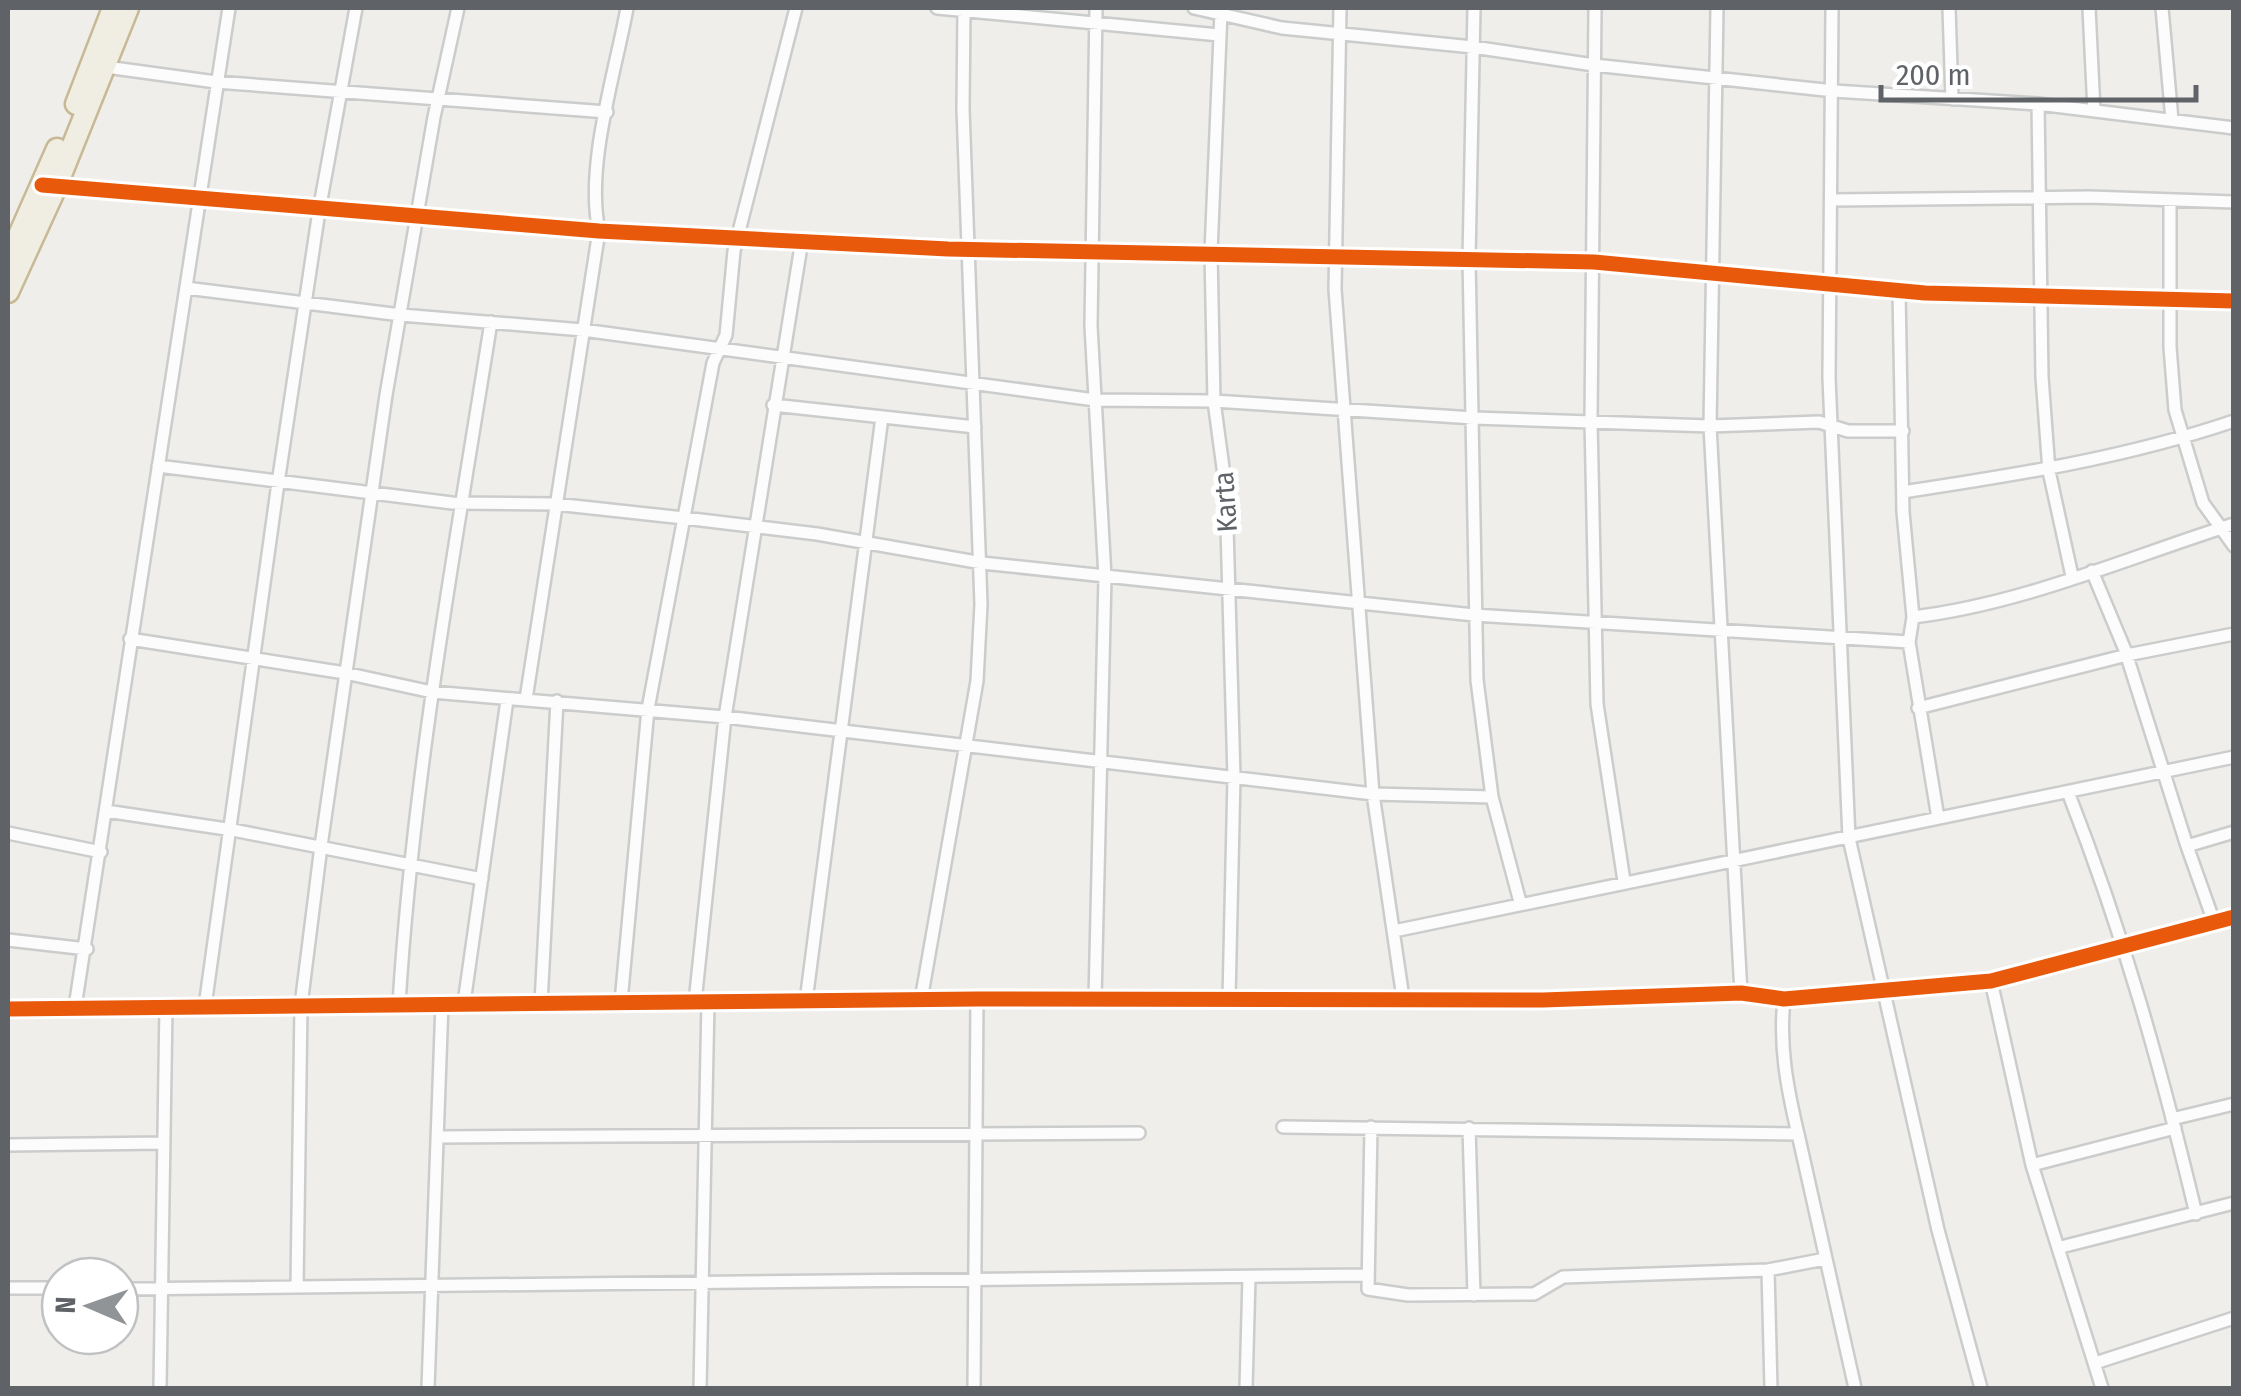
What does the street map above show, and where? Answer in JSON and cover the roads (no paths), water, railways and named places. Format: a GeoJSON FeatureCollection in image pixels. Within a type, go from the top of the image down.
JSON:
{"type":"FeatureCollection","features":[{"type":"Feature","properties":{"kind":"highway"},"geometry":{"type":"LineString","coordinates":[[8,292],[113,8]]}},
{"type":"Feature","properties":{"kind":"highway"},"geometry":{"type":"LineString","coordinates":[[8,260],[49,186],[106,67],[128,8]]}},
{"type":"Feature","properties":{"kind":"street"},"geometry":{"type":"LineString","coordinates":[[74,1008],[87,949],[130,639],[229,8]]}},
{"type":"Feature","properties":{"kind":"street"},"geometry":{"type":"LineString","coordinates":[[205,1006],[319,211],[356,8]]}},
{"type":"Feature","properties":{"kind":"street"},"geometry":{"type":"LineString","coordinates":[[297,1287],[301,1005],[321,846],[372,490],[438,98],[458,8]]}},
{"type":"Feature","properties":{"kind":"street"},"geometry":{"type":"LineString","coordinates":[[526,699],[599,232],[594,208],[608,112],[628,8]]}},
{"type":"Feature","properties":{"kind":"street"},"geometry":{"type":"LineString","coordinates":[[620,1002],[648,709],[719,350],[726,335],[739,236],[796,8]]}},
{"type":"Feature","properties":{"kind":"street"},"geometry":{"type":"LineString","coordinates":[[937,8],[1219,35]]}},
{"type":"Feature","properties":{"kind":"street"},"geometry":{"type":"LineString","coordinates":[[921,1000],[977,681],[982,563],[964,8]]}},
{"type":"Feature","properties":{"kind":"street"},"geometry":{"type":"LineString","coordinates":[[1095,999],[1105,576],[1092,250],[1096,8]]}},
{"type":"Feature","properties":{"kind":"street"},"geometry":{"type":"LineString","coordinates":[[1194,8],[1339,34],[1714,78],[1834,91],[2038,104],[2234,128]]}},
{"type":"Feature","properties":{"kind":"street"},"geometry":{"type":"LineString","coordinates":[[1340,8],[1335,254],[1343,410],[1373,794],[1403,998]]}},
{"type":"Feature","properties":{"kind":"street"},"geometry":{"type":"LineString","coordinates":[[1474,8],[1469,258],[1474,614],[1480,718],[1492,798],[1520,902]]}},
{"type":"Feature","properties":{"kind":"street"},"geometry":{"type":"LineString","coordinates":[[1596,8],[1592,420],[1597,704],[1624,881]]}},
{"type":"Feature","properties":{"kind":"street"},"geometry":{"type":"LineString","coordinates":[[1717,8],[1710,426],[1741,993]]}},
{"type":"Feature","properties":{"kind":"street"},"geometry":{"type":"LineString","coordinates":[[1832,8],[1832,427],[1849,838],[1938,1230],[1982,1388]]}},
{"type":"Feature","properties":{"kind":"street"},"geometry":{"type":"LineString","coordinates":[[1950,8],[1952,99]]}},
{"type":"Feature","properties":{"kind":"street"},"geometry":{"type":"LineString","coordinates":[[2089,8],[2094,111]]}},
{"type":"Feature","properties":{"kind":"street"},"geometry":{"type":"LineString","coordinates":[[2162,8],[2172,120]]}},
{"type":"Feature","properties":{"kind":"street","name":"Karta"},"geometry":{"type":"LineString","coordinates":[[1221,12],[1211,252],[1214,400],[1226,490],[1234,776],[1230,998]]}},
{"type":"Feature","properties":{"kind":"street"},"geometry":{"type":"LineString","coordinates":[[106,67],[216,82],[608,112]]}},
{"type":"Feature","properties":{"kind":"street"},"geometry":{"type":"LineString","coordinates":[[2038,104],[2048,471],[2072,576]]}},
{"type":"Feature","properties":{"kind":"street"},"geometry":{"type":"LineString","coordinates":[[49,186],[599,232],[969,249],[1594,262],[1899,291],[2234,302]]}},
{"type":"Feature","properties":{"kind":"street"},"geometry":{"type":"LineString","coordinates":[[1832,200],[2039,201],[2089,197],[2234,202]]}},
{"type":"Feature","properties":{"kind":"street"},"geometry":{"type":"LineString","coordinates":[[2170,200],[2175,410],[2204,503],[2234,546]]}},
{"type":"Feature","properties":{"kind":"street"},"geometry":{"type":"LineString","coordinates":[[700,1388],[706,1136],[702,1002],[724,716],[752,526],[802,240]]}},
{"type":"Feature","properties":{"kind":"street"},"geometry":{"type":"LineString","coordinates":[[186,288],[401,315],[583,330],[1096,400],[1214,400],[1474,418],[1710,426],[1819,422],[1832,427],[1903,431]]}},
{"type":"Feature","properties":{"kind":"street"},"geometry":{"type":"LineString","coordinates":[[1899,291],[1903,492],[1913,618],[1909,642],[1938,818]]}},
{"type":"Feature","properties":{"kind":"street"},"geometry":{"type":"LineString","coordinates":[[399,1004],[410,865],[432,692],[458,503],[491,322]]}},
{"type":"Feature","properties":{"kind":"street"},"geometry":{"type":"LineString","coordinates":[[772,405],[975,427]]}},
{"type":"Feature","properties":{"kind":"street"},"geometry":{"type":"LineString","coordinates":[[806,1001],[882,416]]}},
{"type":"Feature","properties":{"kind":"street"},"geometry":{"type":"LineString","coordinates":[[1903,492],[2048,471],[2184,438],[2234,421]]}},
{"type":"Feature","properties":{"kind":"street"},"geometry":{"type":"LineString","coordinates":[[158,466],[458,503],[555,504],[684,518],[867,542],[982,563],[1474,614],[1595,625],[1909,642]]}},
{"type":"Feature","properties":{"kind":"street"},"geometry":{"type":"LineString","coordinates":[[1913,618],[1950,613],[2234,524]]}},
{"type":"Feature","properties":{"kind":"street"},"geometry":{"type":"LineString","coordinates":[[2092,571],[2127,655],[2161,773],[2214,922]]}},
{"type":"Feature","properties":{"kind":"street"},"geometry":{"type":"LineString","coordinates":[[1918,708],[2127,655],[2234,634]]}},
{"type":"Feature","properties":{"kind":"street"},"geometry":{"type":"LineString","coordinates":[[130,639],[345,672],[432,692],[724,716],[1373,794],[1492,798]]}},
{"type":"Feature","properties":{"kind":"street"},"geometry":{"type":"LineString","coordinates":[[464,1003],[507,700]]}},
{"type":"Feature","properties":{"kind":"street"},"geometry":{"type":"LineString","coordinates":[[541,1003],[557,701]]}},
{"type":"Feature","properties":{"kind":"street"},"geometry":{"type":"LineString","coordinates":[[1394,931],[2234,758]]}},
{"type":"Feature","properties":{"kind":"street"},"geometry":{"type":"LineString","coordinates":[[2068,792],[2126,945],[2196,1214]]}},
{"type":"Feature","properties":{"kind":"street"},"geometry":{"type":"LineString","coordinates":[[106,811],[233,830],[482,879]]}},
{"type":"Feature","properties":{"kind":"street"},"geometry":{"type":"LineString","coordinates":[[2186,846],[2234,832]]}},
{"type":"Feature","properties":{"kind":"street"},"geometry":{"type":"LineString","coordinates":[[8,833],[101,852]]}},
{"type":"Feature","properties":{"kind":"street"},"geometry":{"type":"LineString","coordinates":[[8,1009],[976,999],[1543,1000],[1741,993],[1784,999],[1884,994],[1991,981],[2234,917]]}},
{"type":"Feature","properties":{"kind":"street"},"geometry":{"type":"LineString","coordinates":[[8,940],[87,949]]}},
{"type":"Feature","properties":{"kind":"street"},"geometry":{"type":"LineString","coordinates":[[1991,981],[2032,1166],[2061,1247],[2102,1388]]}},
{"type":"Feature","properties":{"kind":"street"},"geometry":{"type":"LineString","coordinates":[[974,1388],[976,999]]}},
{"type":"Feature","properties":{"kind":"street"},"geometry":{"type":"LineString","coordinates":[[1784,999],[1784,1069],[1856,1388]]}},
{"type":"Feature","properties":{"kind":"street"},"geometry":{"type":"LineString","coordinates":[[428,1388],[442,1004]]}},
{"type":"Feature","properties":{"kind":"street"},"geometry":{"type":"LineString","coordinates":[[160,1388],[166,1006]]}},
{"type":"Feature","properties":{"kind":"street"},"geometry":{"type":"LineString","coordinates":[[2032,1166],[2234,1104]]}},
{"type":"Feature","properties":{"kind":"street"},"geometry":{"type":"LineString","coordinates":[[1283,1127],[1798,1134]]}},
{"type":"Feature","properties":{"kind":"street"},"geometry":{"type":"LineString","coordinates":[[1371,1127],[1368,1289],[1534,1294],[1562,1277],[1768,1270],[1825,1259]]}},
{"type":"Feature","properties":{"kind":"street"},"geometry":{"type":"LineString","coordinates":[[1469,1128],[1474,1295]]}},
{"type":"Feature","properties":{"kind":"street"},"geometry":{"type":"LineString","coordinates":[[437,1136],[977,1136],[1140,1132]]}},
{"type":"Feature","properties":{"kind":"street"},"geometry":{"type":"LineString","coordinates":[[8,1145],[164,1143]]}},
{"type":"Feature","properties":{"kind":"street"},"geometry":{"type":"LineString","coordinates":[[2061,1247],[2234,1202]]}},
{"type":"Feature","properties":{"kind":"street"},"geometry":{"type":"LineString","coordinates":[[1768,1270],[1770,1388]]}},
{"type":"Feature","properties":{"kind":"street"},"geometry":{"type":"LineString","coordinates":[[140,1289],[1366,1275]]}},
{"type":"Feature","properties":{"kind":"street"},"geometry":{"type":"LineString","coordinates":[[1246,1388],[1248,1277]]}},
{"type":"Feature","properties":{"kind":"street"},"geometry":{"type":"LineString","coordinates":[[8,1288],[40,1288]]}},
{"type":"Feature","properties":{"kind":"street"},"geometry":{"type":"LineString","coordinates":[[2096,1363],[2234,1318]]}}]}
